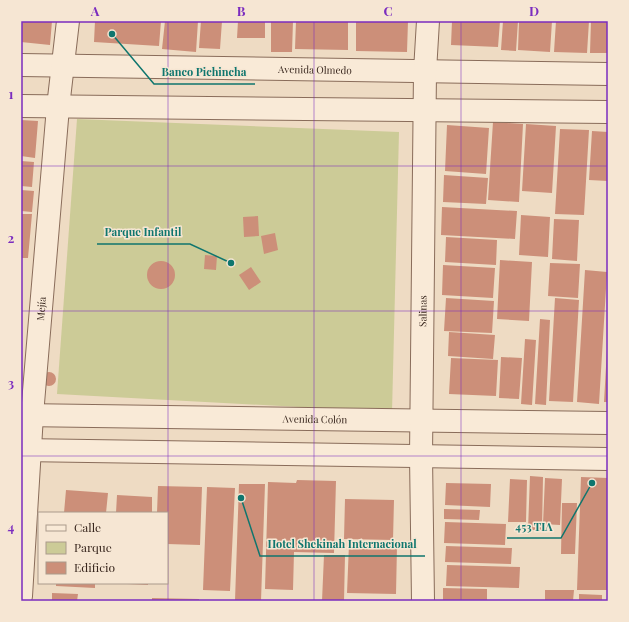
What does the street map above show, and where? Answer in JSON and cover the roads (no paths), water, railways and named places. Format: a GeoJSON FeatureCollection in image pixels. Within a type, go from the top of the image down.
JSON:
{"type":"FeatureCollection","features":[{"type":"Feature","properties":{"kind":"street","name":"Mejía"},"geometry":{"type":"LineString","coordinates":[[21,596],[27,415],[62,66],[68,21]]}},
{"type":"Feature","properties":{"kind":"street","name":"Salinas"},"geometry":{"type":"LineString","coordinates":[[423,601],[421,420],[424,71],[428,21]]}},
{"type":"Feature","properties":{"kind":"street","name":"Avenida Olmedo"},"geometry":{"type":"LineString","coordinates":[[21,65],[608,74]]}},
{"type":"Feature","properties":{"kind":"street"},"geometry":{"type":"LineString","coordinates":[[21,106],[608,112]]}},
{"type":"Feature","properties":{"kind":"street","name":"Avenida Colón"},"geometry":{"type":"LineString","coordinates":[[27,415],[608,423]]}},
{"type":"Feature","properties":{"kind":"street"},"geometry":{"type":"LineString","coordinates":[[25,450],[608,458]]}},
{"type":"Feature","properties":{"kind":"place","name":"Banco Pichincha"},"geometry":{"type":"Point","coordinates":[112,34]}},
{"type":"Feature","properties":{"kind":"place","name":"Parque Infantil"},"geometry":{"type":"Point","coordinates":[231,263]}},
{"type":"Feature","properties":{"kind":"place","name":"453 TIA"},"geometry":{"type":"Point","coordinates":[592,483]}},
{"type":"Feature","properties":{"kind":"place","name":"Hotel Shekinah Internacional"},"geometry":{"type":"Point","coordinates":[241,498]}}]}
